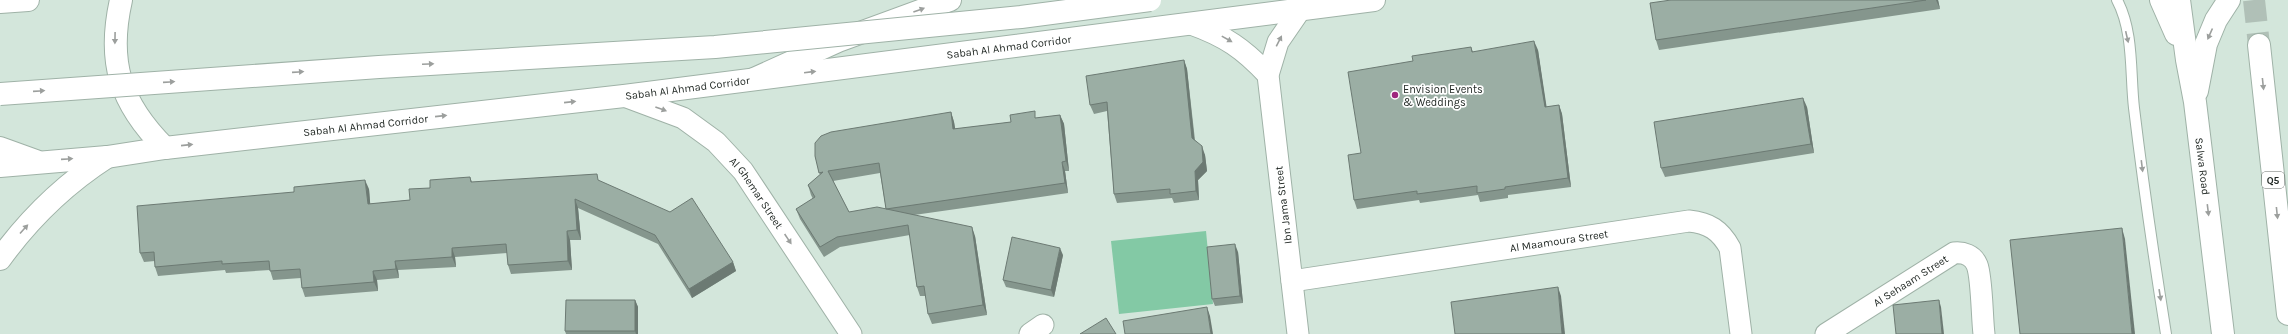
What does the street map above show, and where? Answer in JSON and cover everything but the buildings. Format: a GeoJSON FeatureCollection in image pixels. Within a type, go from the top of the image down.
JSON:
{"type":"FeatureCollection","features":[{"type":"Feature","properties":{"kind":"main road"},"geometry":{"type":"LineString","coordinates":[[0,2],[28,0]]}},
{"type":"Feature","properties":{"kind":"main road"},"geometry":{"type":"LineString","coordinates":[[121,0],[116,24],[115,45],[120,79],[130,105],[145,128],[165,148]]}},
{"type":"Feature","properties":{"kind":"main road"},"geometry":{"type":"LineString","coordinates":[[754,79],[838,41],[950,0]]}},
{"type":"Feature","properties":{"kind":"main road"},"geometry":{"type":"LineString","coordinates":[[0,94],[371,67],[715,47],[1021,16],[1150,0]]}},
{"type":"Feature","properties":{"kind":"main road","name":"Sabah Al Ahmad Corridor"},"geometry":{"type":"LineString","coordinates":[[0,166],[36,161],[106,157],[165,148],[624,96],[1374,0]]}},
{"type":"Feature","properties":{"kind":"main road"},"geometry":{"type":"LineString","coordinates":[[2161,0],[2187,60]]}},
{"type":"Feature","properties":{"kind":"main road","name":"Salwa Road"},"geometry":{"type":"LineString","coordinates":[[2179,0],[2187,60],[2195,102],[2223,334]]}},
{"type":"Feature","properties":{"kind":"main road"},"geometry":{"type":"LineString","coordinates":[[2195,102],[2206,44],[2216,20],[2229,0]]}},
{"type":"Feature","properties":{"kind":"main road","name":"Q5"},"geometry":{"type":"LineString","coordinates":[[2259,45],[2288,314]]}},
{"type":"Feature","properties":{"kind":"main road"},"geometry":{"type":"LineString","coordinates":[[0,148],[36,161]]}},
{"type":"Feature","properties":{"kind":"main road"},"geometry":{"type":"LineString","coordinates":[[0,259],[46,204],[83,172],[106,157]]}},
{"type":"Feature","properties":{"kind":"street","name":"Ibn Jama Street"},"geometry":{"type":"LineString","coordinates":[[1298,334],[1268,75],[1278,42],[1300,10]]}},
{"type":"Feature","properties":{"kind":"street"},"geometry":{"type":"LineString","coordinates":[[1191,24],[1213,32],[1234,43],[1252,58],[1268,75]]}},
{"type":"Feature","properties":{"kind":"street","name":"Al Ghemar Street"},"geometry":{"type":"LineString","coordinates":[[624,96],[683,118],[716,142],[743,171],[851,334]]}},
{"type":"Feature","properties":{"kind":"street","name":"Al Maamoura Street"},"geometry":{"type":"LineString","coordinates":[[1292,281],[1681,223],[1701,222],[1712,226],[1723,235],[1730,248],[1741,334]]}},
{"type":"Feature","properties":{"kind":"street","name":"Al Sehaam Street"},"geometry":{"type":"LineString","coordinates":[[1826,334],[1954,254],[1962,252],[1969,256],[1977,266],[1984,334]]}},
{"type":"Feature","properties":{"kind":"lane"},"geometry":{"type":"LineString","coordinates":[[2117,0],[2129,44],[2134,106],[2150,236],[2166,334]]}},
{"type":"Feature","properties":{"kind":"green space"},"geometry":{"type":"Polygon","coordinates":[[[1206,231],[1213,304],[1119,314],[1111,241],[1206,231]]]}},
{"type":"Feature","properties":{"kind":"tunnel"},"geometry":{"type":"LineString","coordinates":[[2254,0],[2259,45]]}},
{"type":"Feature","properties":{"kind":"place","name":"Envision Events & Weddings"},"geometry":{"type":"Point","coordinates":[1395,95]}}]}
